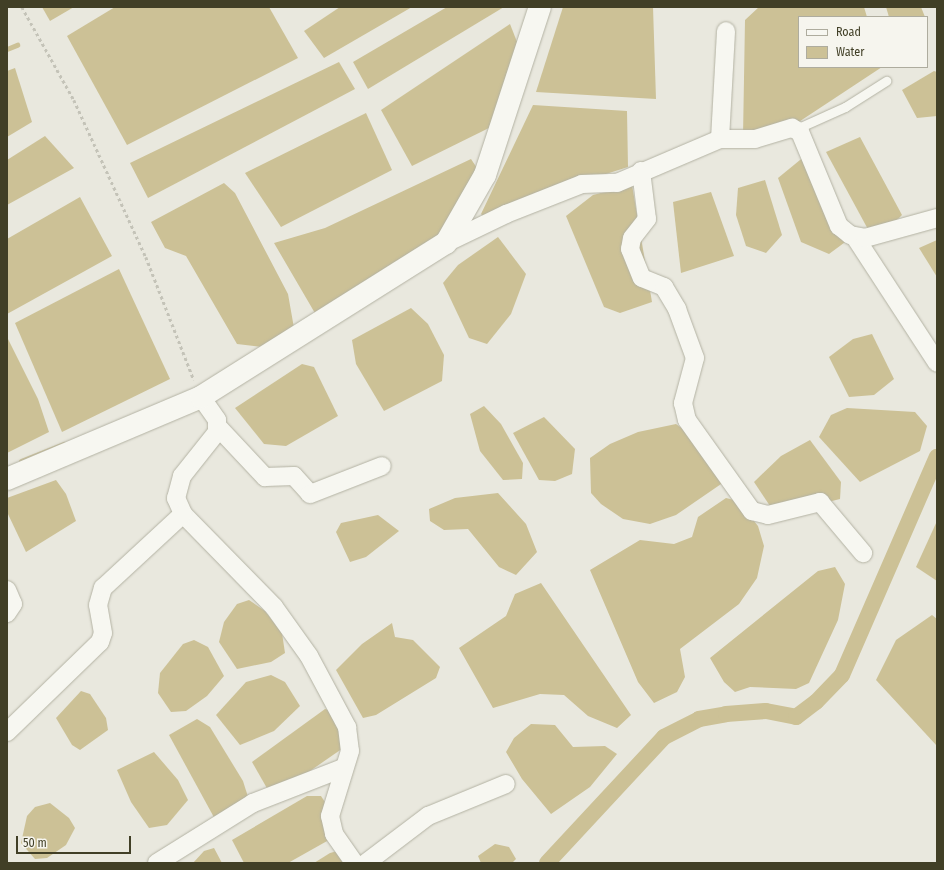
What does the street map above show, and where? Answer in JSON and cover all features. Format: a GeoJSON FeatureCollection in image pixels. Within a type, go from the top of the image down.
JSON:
{"type":"FeatureCollection","features":[{"type":"Feature","properties":{"kind":"street"},"geometry":{"type":"LineString","coordinates":[[446,243],[485,175],[540,7]]}},
{"type":"Feature","properties":{"kind":"street"},"geometry":{"type":"LineString","coordinates":[[720,139],[726,31]]}},
{"type":"Feature","properties":{"kind":"street"},"geometry":{"type":"LineString","coordinates":[[7,479],[200,397],[446,243],[574,187],[617,183],[642,171],[720,139],[755,139],[796,129],[839,226],[855,237],[937,363]]}},
{"type":"Feature","properties":{"kind":"street"},"geometry":{"type":"LineString","coordinates":[[642,171],[647,219],[632,238],[630,249],[642,278],[664,287],[677,309],[695,358],[683,403],[687,420],[752,511],[768,515],[820,502],[864,553]]}},
{"type":"Feature","properties":{"kind":"street"},"geometry":{"type":"LineString","coordinates":[[855,237],[865,238],[937,218]]}},
{"type":"Feature","properties":{"kind":"street"},"geometry":{"type":"LineString","coordinates":[[200,397],[218,427],[265,477],[294,476],[310,494],[382,466]]}},
{"type":"Feature","properties":{"kind":"street"},"geometry":{"type":"LineString","coordinates":[[218,427],[177,488],[183,514],[274,607],[309,656],[349,733],[350,751],[343,768],[330,816],[334,834],[354,863]]}},
{"type":"Feature","properties":{"kind":"street"},"geometry":{"type":"LineString","coordinates":[[7,732],[100,642],[103,633],[98,605],[103,588],[153,545],[183,514]]}},
{"type":"Feature","properties":{"kind":"street"},"geometry":{"type":"LineString","coordinates":[[7,590],[13,604],[7,613]]}},
{"type":"Feature","properties":{"kind":"street"},"geometry":{"type":"LineString","coordinates":[[157,863],[253,803],[343,768]]}},
{"type":"Feature","properties":{"kind":"street"},"geometry":{"type":"LineString","coordinates":[[366,863],[428,816],[506,784]]}},
{"type":"Feature","properties":{"kind":"lane"},"geometry":{"type":"LineString","coordinates":[[796,129],[845,107],[886,81]]}},
{"type":"Feature","properties":{"kind":"path"},"geometry":{"type":"LineString","coordinates":[[22,7],[74,100],[124,209],[177,332],[200,397]]}},
{"type":"Feature","properties":{"kind":"water"},"geometry":{"type":"Polygon","coordinates":[[[42,7],[74,7],[50,21],[42,7]]]}},
{"type":"Feature","properties":{"kind":"water"},"geometry":{"type":"Polygon","coordinates":[[[115,7],[269,7],[298,58],[127,145],[67,36],[115,7]]]}},
{"type":"Feature","properties":{"kind":"water"},"geometry":{"type":"Polygon","coordinates":[[[340,7],[412,7],[324,58],[304,31],[340,7]]]}},
{"type":"Feature","properties":{"kind":"water"},"geometry":{"type":"Polygon","coordinates":[[[447,7],[504,7],[368,89],[353,62],[447,7]]]}},
{"type":"Feature","properties":{"kind":"water"},"geometry":{"type":"Polygon","coordinates":[[[563,7],[653,7],[656,99],[536,92],[563,7]]]}},
{"type":"Feature","properties":{"kind":"water"},"geometry":{"type":"Polygon","coordinates":[[[759,7],[864,7],[867,16],[798,16],[798,68],[880,68],[782,133],[743,136],[745,20],[759,7]]]}},
{"type":"Feature","properties":{"kind":"water"},"geometry":{"type":"Polygon","coordinates":[[[886,7],[921,7],[925,16],[889,16],[886,7]]]}},
{"type":"Feature","properties":{"kind":"water"},"geometry":{"type":"Polygon","coordinates":[[[510,24],[521,52],[491,127],[412,166],[381,110],[510,24]]]}},
{"type":"Feature","properties":{"kind":"water"},"geometry":{"type":"Polygon","coordinates":[[[339,62],[355,89],[148,198],[130,163],[339,62]]]}},
{"type":"Feature","properties":{"kind":"water"},"geometry":{"type":"Polygon","coordinates":[[[15,68],[32,122],[7,137],[7,71],[15,68]]]}},
{"type":"Feature","properties":{"kind":"water"},"geometry":{"type":"Polygon","coordinates":[[[934,71],[937,72],[937,116],[917,118],[902,90],[934,71]]]}},
{"type":"Feature","properties":{"kind":"water"},"geometry":{"type":"Polygon","coordinates":[[[533,105],[627,111],[628,167],[514,203],[485,218],[481,214],[533,105]]]}},
{"type":"Feature","properties":{"kind":"water"},"geometry":{"type":"Polygon","coordinates":[[[366,113],[392,170],[281,227],[245,173],[366,113]]]}},
{"type":"Feature","properties":{"kind":"water"},"geometry":{"type":"Polygon","coordinates":[[[45,136],[74,168],[7,205],[7,160],[45,136]]]}},
{"type":"Feature","properties":{"kind":"water"},"geometry":{"type":"Polygon","coordinates":[[[860,137],[902,215],[892,225],[870,233],[826,152],[860,137]]]}},
{"type":"Feature","properties":{"kind":"water"},"geometry":{"type":"Polygon","coordinates":[[[811,151],[852,237],[829,254],[801,242],[778,178],[811,151]]]}},
{"type":"Feature","properties":{"kind":"water"},"geometry":{"type":"Polygon","coordinates":[[[471,159],[477,168],[437,243],[319,320],[274,243],[325,228],[471,159]]]}},
{"type":"Feature","properties":{"kind":"water"},"geometry":{"type":"Polygon","coordinates":[[[765,180],[782,235],[766,253],[746,246],[736,215],[738,188],[765,180]]]}},
{"type":"Feature","properties":{"kind":"water"},"geometry":{"type":"Polygon","coordinates":[[[224,183],[235,193],[288,294],[294,328],[270,348],[237,344],[186,256],[165,248],[151,222],[224,183]]]}},
{"type":"Feature","properties":{"kind":"water"},"geometry":{"type":"Polygon","coordinates":[[[632,185],[652,302],[620,313],[604,307],[566,216],[593,195],[632,185]]]}},
{"type":"Feature","properties":{"kind":"water"},"geometry":{"type":"Polygon","coordinates":[[[711,192],[734,256],[681,273],[673,202],[711,192]]]}},
{"type":"Feature","properties":{"kind":"water"},"geometry":{"type":"Polygon","coordinates":[[[80,197],[112,256],[7,314],[7,239],[80,197]]]}},
{"type":"Feature","properties":{"kind":"water"},"geometry":{"type":"Polygon","coordinates":[[[498,237],[526,274],[511,314],[487,344],[469,338],[443,283],[458,265],[498,237]]]}},
{"type":"Feature","properties":{"kind":"water"},"geometry":{"type":"Polygon","coordinates":[[[937,240],[937,277],[919,248],[937,240]]]}},
{"type":"Feature","properties":{"kind":"water"},"geometry":{"type":"Polygon","coordinates":[[[119,269],[170,379],[62,432],[15,323],[119,269]]]}},
{"type":"Feature","properties":{"kind":"water"},"geometry":{"type":"Polygon","coordinates":[[[411,308],[428,324],[444,355],[442,381],[384,411],[356,364],[352,340],[411,308]]]}},
{"type":"Feature","properties":{"kind":"water"},"geometry":{"type":"Polygon","coordinates":[[[872,334],[894,379],[874,395],[849,397],[829,357],[853,339],[872,334]]]}},
{"type":"Feature","properties":{"kind":"water"},"geometry":{"type":"Polygon","coordinates":[[[7,337],[38,399],[49,432],[7,453],[7,337]]]}},
{"type":"Feature","properties":{"kind":"water"},"geometry":{"type":"Polygon","coordinates":[[[302,364],[314,367],[338,416],[286,446],[264,444],[235,408],[302,364]]]}},
{"type":"Feature","properties":{"kind":"water"},"geometry":{"type":"Polygon","coordinates":[[[484,406],[501,424],[523,463],[522,479],[503,480],[480,451],[470,414],[484,406]]]}},
{"type":"Feature","properties":{"kind":"water"},"geometry":{"type":"Polygon","coordinates":[[[847,408],[915,412],[927,426],[920,451],[860,482],[819,437],[831,415],[847,408]]]}},
{"type":"Feature","properties":{"kind":"water"},"geometry":{"type":"Polygon","coordinates":[[[544,417],[575,449],[572,474],[555,481],[539,480],[513,433],[544,417]]]}},
{"type":"Feature","properties":{"kind":"water"},"geometry":{"type":"Polygon","coordinates":[[[676,424],[701,442],[724,482],[676,515],[650,524],[623,519],[601,504],[591,493],[590,458],[610,444],[638,432],[676,424]]]}},
{"type":"Feature","properties":{"kind":"water"},"geometry":{"type":"Polygon","coordinates":[[[810,440],[841,482],[840,499],[776,515],[754,482],[781,456],[810,440]]]}},
{"type":"Feature","properties":{"kind":"water"},"geometry":{"type":"Polygon","coordinates":[[[56,480],[66,494],[76,521],[26,552],[7,512],[7,498],[56,480]]]}},
{"type":"Feature","properties":{"kind":"water"},"geometry":{"type":"Polygon","coordinates":[[[498,493],[526,524],[537,552],[516,575],[499,567],[468,529],[444,530],[430,521],[429,509],[455,498],[498,493]]]}},
{"type":"Feature","properties":{"kind":"water"},"geometry":{"type":"Polygon","coordinates":[[[726,498],[738,501],[758,526],[764,546],[757,578],[739,604],[680,649],[685,677],[677,692],[654,703],[638,682],[590,570],[640,540],[674,544],[692,537],[698,517],[726,498]]]}},
{"type":"Feature","properties":{"kind":"water"},"geometry":{"type":"Polygon","coordinates":[[[378,515],[399,531],[366,557],[350,562],[336,532],[341,523],[378,515]]]}},
{"type":"Feature","properties":{"kind":"water"},"geometry":{"type":"Polygon","coordinates":[[[937,521],[937,581],[916,567],[937,521]]]}},
{"type":"Feature","properties":{"kind":"water"},"geometry":{"type":"Polygon","coordinates":[[[835,567],[845,584],[838,620],[809,683],[796,689],[750,687],[735,692],[724,682],[710,658],[818,571],[835,567]]]}},
{"type":"Feature","properties":{"kind":"water"},"geometry":{"type":"Polygon","coordinates":[[[541,583],[631,715],[617,728],[588,716],[564,695],[540,694],[493,708],[459,648],[506,616],[515,594],[541,583]]]}},
{"type":"Feature","properties":{"kind":"water"},"geometry":{"type":"Polygon","coordinates":[[[249,600],[265,611],[282,633],[285,653],[271,662],[237,669],[219,642],[224,622],[237,604],[249,600]]]}},
{"type":"Feature","properties":{"kind":"water"},"geometry":{"type":"Polygon","coordinates":[[[932,615],[937,619],[937,746],[876,680],[896,640],[932,615]]]}},
{"type":"Feature","properties":{"kind":"water"},"geometry":{"type":"Polygon","coordinates":[[[392,623],[395,637],[413,640],[440,667],[436,678],[376,715],[363,718],[336,670],[362,644],[392,623]]]}},
{"type":"Feature","properties":{"kind":"water"},"geometry":{"type":"Polygon","coordinates":[[[194,640],[208,647],[224,676],[207,696],[186,711],[171,712],[158,693],[160,673],[183,644],[194,640]]]}},
{"type":"Feature","properties":{"kind":"water"},"geometry":{"type":"Polygon","coordinates":[[[271,675],[285,682],[300,706],[274,731],[240,745],[216,715],[246,682],[271,675]]]}},
{"type":"Feature","properties":{"kind":"water"},"geometry":{"type":"Polygon","coordinates":[[[81,691],[90,694],[106,718],[108,730],[80,750],[72,745],[56,718],[81,691]]]}},
{"type":"Feature","properties":{"kind":"water"},"geometry":{"type":"Polygon","coordinates":[[[325,709],[337,712],[346,746],[297,780],[268,790],[252,762],[325,709]]]}},
{"type":"Feature","properties":{"kind":"water"},"geometry":{"type":"Polygon","coordinates":[[[197,719],[210,727],[243,781],[249,800],[216,821],[169,735],[197,719]]]}},
{"type":"Feature","properties":{"kind":"water"},"geometry":{"type":"Polygon","coordinates":[[[531,724],[555,725],[573,747],[605,746],[617,754],[590,787],[551,814],[522,779],[506,752],[514,738],[531,724]]]}},
{"type":"Feature","properties":{"kind":"water"},"geometry":{"type":"Polygon","coordinates":[[[154,752],[178,780],[188,800],[167,825],[149,828],[131,802],[117,770],[154,752]]]}},
{"type":"Feature","properties":{"kind":"water"},"geometry":{"type":"Polygon","coordinates":[[[307,796],[321,796],[334,816],[336,836],[288,863],[244,863],[232,840],[307,796]]]}},
{"type":"Feature","properties":{"kind":"water"},"geometry":{"type":"Polygon","coordinates":[[[50,803],[69,818],[75,828],[66,845],[47,858],[35,859],[21,843],[27,816],[35,807],[50,803]]]}},
{"type":"Feature","properties":{"kind":"water"},"geometry":{"type":"Polygon","coordinates":[[[495,844],[509,847],[516,859],[512,863],[481,863],[478,856],[495,844]]]}},
{"type":"Feature","properties":{"kind":"water"},"geometry":{"type":"Polygon","coordinates":[[[214,848],[222,863],[193,863],[204,851],[214,848]]]}},
{"type":"Feature","properties":{"kind":"water"},"geometry":{"type":"Polygon","coordinates":[[[345,849],[358,863],[314,863],[330,853],[345,849]]]}},
{"type":"Feature","properties":{"kind":"waterway"},"geometry":{"type":"LineString","coordinates":[[7,49],[17,45]]}},
{"type":"Feature","properties":{"kind":"waterway"},"geometry":{"type":"LineString","coordinates":[[21,461],[64,444]]}},
{"type":"Feature","properties":{"kind":"waterway"},"geometry":{"type":"LineString","coordinates":[[547,863],[664,737],[699,719],[726,714],[766,711],[796,717],[816,702],[842,675],[937,457]]}}]}
